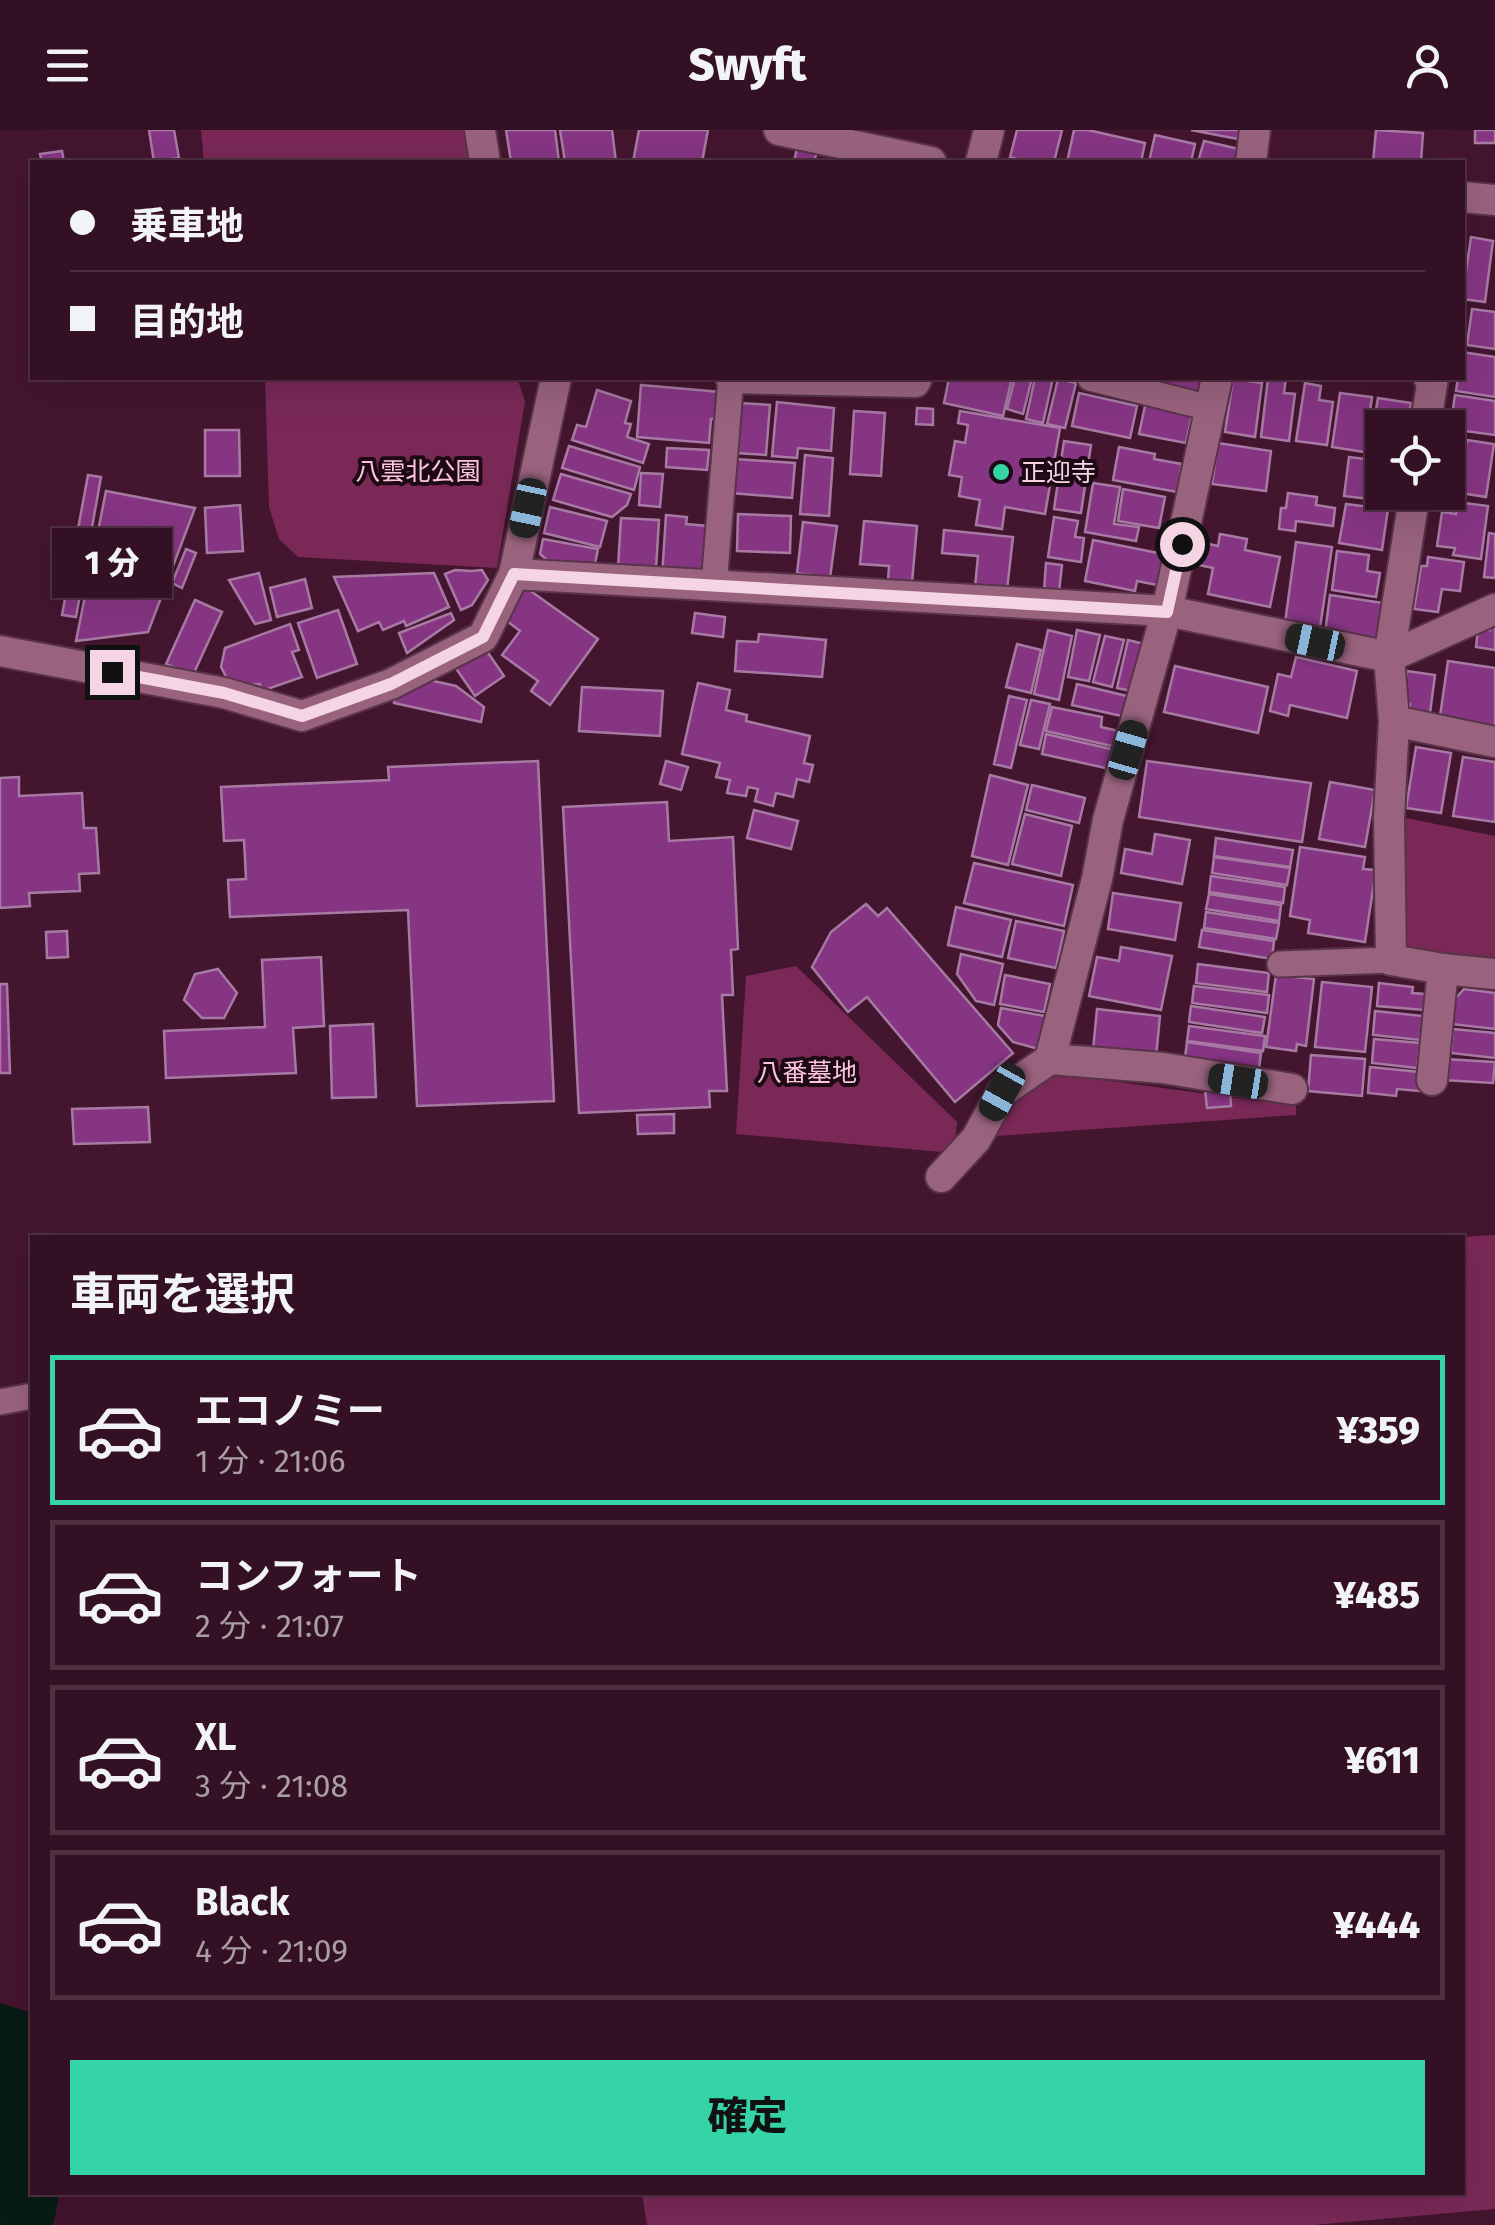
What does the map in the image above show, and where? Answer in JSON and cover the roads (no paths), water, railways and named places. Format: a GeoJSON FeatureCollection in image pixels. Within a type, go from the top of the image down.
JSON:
{"type":"FeatureCollection","features":[{"type":"Feature","properties":{"kind":"street"},"geometry":{"type":"LineString","coordinates":[[480,130],[485,160]]}},
{"type":"Feature","properties":{"kind":"street"},"geometry":{"type":"LineString","coordinates":[[779,130],[921,160]]}},
{"type":"Feature","properties":{"kind":"street"},"geometry":{"type":"LineString","coordinates":[[982,160],[989,130]]}},
{"type":"Feature","properties":{"kind":"street"},"geometry":{"type":"LineString","coordinates":[[1251,160],[1255,130]]}},
{"type":"Feature","properties":{"kind":"street"},"geometry":{"type":"LineString","coordinates":[[1465,198],[1495,200]]}},
{"type":"Feature","properties":{"kind":"street"},"geometry":{"type":"LineString","coordinates":[[0,651],[224,693],[302,716],[391,684],[483,637],[514,574],[556,380]]}},
{"type":"Feature","properties":{"kind":"street"},"geometry":{"type":"LineString","coordinates":[[824,380],[916,380]]}},
{"type":"Feature","properties":{"kind":"street"},"geometry":{"type":"LineString","coordinates":[[1050,1059],[1097,879],[1108,820],[1167,612],[1217,380]]}},
{"type":"Feature","properties":{"kind":"street"},"geometry":{"type":"LineString","coordinates":[[1428,410],[1432,380]]}},
{"type":"Feature","properties":{"kind":"street"},"geometry":{"type":"LineString","coordinates":[[1412,510],[1389,657],[1394,721],[1389,818],[1391,960],[1495,974]]}},
{"type":"Feature","properties":{"kind":"street"},"geometry":{"type":"LineString","coordinates":[[514,574],[1167,612],[1389,657],[1495,609]]}},
{"type":"Feature","properties":{"kind":"street"},"geometry":{"type":"LineString","coordinates":[[1394,721],[1495,742]]}},
{"type":"Feature","properties":{"kind":"street"},"geometry":{"type":"LineString","coordinates":[[1432,1080],[1443,969]]}},
{"type":"Feature","properties":{"kind":"street"},"geometry":{"type":"LineString","coordinates":[[941,1177],[976,1140],[1002,1092],[1050,1059],[1163,1068],[1292,1090]]}},
{"type":"Feature","properties":{"kind":"lane"},"geometry":{"type":"LineString","coordinates":[[714,585],[732,380]]}},
{"type":"Feature","properties":{"kind":"lane"},"geometry":{"type":"LineString","coordinates":[[1098,380],[1210,408]]}},
{"type":"Feature","properties":{"kind":"lane"},"geometry":{"type":"LineString","coordinates":[[1280,964],[1391,960]]}},
{"type":"Feature","properties":{"kind":"lane"},"geometry":{"type":"LineString","coordinates":[[0,1402],[30,1396]]}},
{"type":"Feature","properties":{"kind":"place","name":"正迎寺"},"geometry":{"type":"Point","coordinates":[1001,472]}},
{"type":"Feature","properties":{"kind":"park label","name":"八雲北公園"},"geometry":{"type":"Point","coordinates":[418,471]}},
{"type":"Feature","properties":{"kind":"park label","name":"八番墓地"},"geometry":{"type":"Point","coordinates":[807,1072]}}]}
